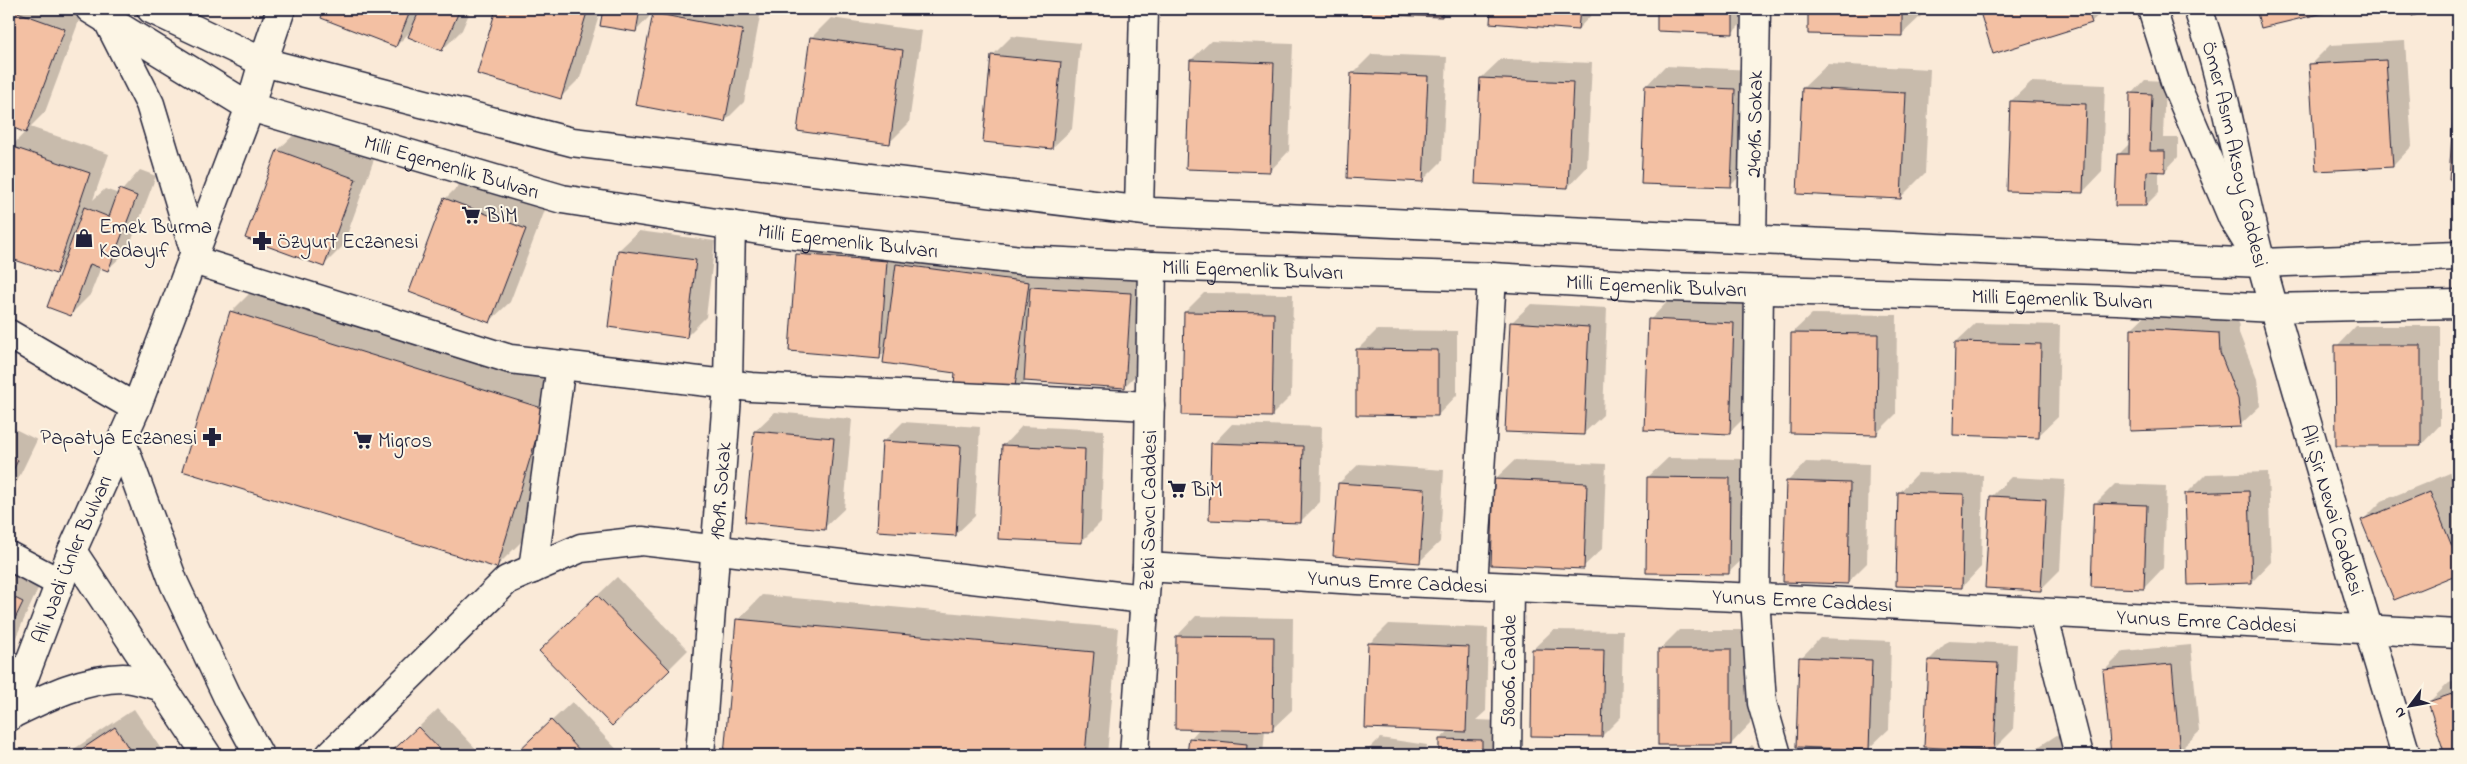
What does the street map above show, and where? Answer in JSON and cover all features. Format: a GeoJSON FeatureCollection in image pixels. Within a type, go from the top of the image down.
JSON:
{"type":"FeatureCollection","features":[{"type":"Feature","properties":{"kind":"street","name":"Milli Egemenlik Bulvarı"},"geometry":{"type":"LineString","coordinates":[[151,9],[263,62],[572,142],[1138,210],[2261,263],[2458,256]]}},
{"type":"Feature","properties":{"kind":"street","name":"Ali Nadi Ünler Bulvarı"},"geometry":{"type":"LineString","coordinates":[[10,716],[72,551],[136,408],[250,107],[263,62],[282,9]]}},
{"type":"Feature","properties":{"kind":"street"},"geometry":{"type":"LineString","coordinates":[[1138,210],[1144,9]]}},
{"type":"Feature","properties":{"kind":"street","name":"24016. Sokak"},"geometry":{"type":"LineString","coordinates":[[1752,240],[1756,9]]}},
{"type":"Feature","properties":{"kind":"street","name":"Ömer Asım Aksoy Caddesi"},"geometry":{"type":"LineString","coordinates":[[2152,9],[2176,85],[2233,219],[2261,263]]}},
{"type":"Feature","properties":{"kind":"street","name":"Ömer Asım Aksoy Caddesi"},"geometry":{"type":"LineString","coordinates":[[2198,9],[2209,40],[2225,102],[2261,263]]}},
{"type":"Feature","properties":{"kind":"street","name":"Milli Egemenlik Bulvarı"},"geometry":{"type":"LineString","coordinates":[[98,14],[250,107],[562,198],[786,234],[1021,260],[1152,266],[1492,277],[1759,290],[2117,300],[2274,308],[2458,304]]}},
{"type":"Feature","properties":{"kind":"street"},"geometry":{"type":"LineString","coordinates":[[98,14],[150,104],[194,256],[510,359],[751,387],[1150,406]]}},
{"type":"Feature","properties":{"kind":"street","name":"19019. Sokak"},"geometry":{"type":"LineString","coordinates":[[700,755],[714,549],[728,384],[731,225]]}},
{"type":"Feature","properties":{"kind":"street","name":"Ali Şir Nevai Caddesi"},"geometry":{"type":"LineString","coordinates":[[2261,263],[2406,755]]}},
{"type":"Feature","properties":{"kind":"street","name":"Zeki Savcı Caddesi"},"geometry":{"type":"LineString","coordinates":[[1134,755],[1147,567],[1152,266]]}},
{"type":"Feature","properties":{"kind":"street"},"geometry":{"type":"LineString","coordinates":[[1473,585],[1492,277]]}},
{"type":"Feature","properties":{"kind":"street"},"geometry":{"type":"LineString","coordinates":[[1759,290],[1755,598],[1762,703],[1776,755]]}},
{"type":"Feature","properties":{"kind":"street"},"geometry":{"type":"LineString","coordinates":[[9,334],[136,408]]}},
{"type":"Feature","properties":{"kind":"street"},"geometry":{"type":"LineString","coordinates":[[533,569],[561,365]]}},
{"type":"Feature","properties":{"kind":"street"},"geometry":{"type":"LineString","coordinates":[[122,442],[174,583],[229,700],[259,755]]}},
{"type":"Feature","properties":{"kind":"street"},"geometry":{"type":"LineString","coordinates":[[330,755],[507,580],[581,548],[642,542],[1144,599]]}},
{"type":"Feature","properties":{"kind":"street"},"geometry":{"type":"LineString","coordinates":[[72,551],[206,755]]}},
{"type":"Feature","properties":{"kind":"street"},"geometry":{"type":"LineString","coordinates":[[9,556],[60,584]]}},
{"type":"Feature","properties":{"kind":"street","name":"Yunus Emre Caddesi"},"geometry":{"type":"LineString","coordinates":[[1147,567],[2458,634]]}},
{"type":"Feature","properties":{"kind":"street","name":"58006. Cadde"},"geometry":{"type":"LineString","coordinates":[[1507,755],[1509,587]]}},
{"type":"Feature","properties":{"kind":"street"},"geometry":{"type":"LineString","coordinates":[[2043,613],[2079,755]]}},
{"type":"Feature","properties":{"kind":"street"},"geometry":{"type":"LineString","coordinates":[[10,716],[64,689],[88,682],[125,678],[161,686]]}},
{"type":"Feature","properties":{"kind":"building"},"geometry":{"type":"Polygon","coordinates":[[[9,9],[65,29],[26,133],[9,126],[9,9]]]}},
{"type":"Feature","properties":{"kind":"building"},"geometry":{"type":"Polygon","coordinates":[[[324,9],[411,9],[396,47],[321,18],[324,9]]]}},
{"type":"Feature","properties":{"kind":"building"},"geometry":{"type":"Polygon","coordinates":[[[420,9],[460,9],[442,51],[408,37],[420,9]]]}},
{"type":"Feature","properties":{"kind":"building"},"geometry":{"type":"Polygon","coordinates":[[[496,9],[588,9],[561,99],[477,74],[496,9]]]}},
{"type":"Feature","properties":{"kind":"building"},"geometry":{"type":"Polygon","coordinates":[[[603,9],[640,9],[636,32],[600,26],[603,9]]]}},
{"type":"Feature","properties":{"kind":"building"},"geometry":{"type":"Polygon","coordinates":[[[1281,9],[1281,10],[1199,10],[1281,9]]]}},
{"type":"Feature","properties":{"kind":"building"},"geometry":{"type":"Polygon","coordinates":[[[1360,9],[1442,9],[1442,17],[1360,14],[1360,9]]]}},
{"type":"Feature","properties":{"kind":"building"},"geometry":{"type":"Polygon","coordinates":[[[1491,9],[1580,9],[1578,30],[1490,23],[1491,9]]]}},
{"type":"Feature","properties":{"kind":"building"},"geometry":{"type":"Polygon","coordinates":[[[1657,9],[1733,9],[1733,34],[1657,31],[1657,9]]]}},
{"type":"Feature","properties":{"kind":"building"},"geometry":{"type":"Polygon","coordinates":[[[1808,9],[1902,9],[1902,36],[1808,34],[1808,9]]]}},
{"type":"Feature","properties":{"kind":"building"},"geometry":{"type":"Polygon","coordinates":[[[1979,9],[2087,9],[2092,23],[1993,54],[1979,9]]]}},
{"type":"Feature","properties":{"kind":"building"},"geometry":{"type":"Polygon","coordinates":[[[2256,9],[2340,9],[2261,28],[2256,9]]]}},
{"type":"Feature","properties":{"kind":"building"},"geometry":{"type":"Polygon","coordinates":[[[2410,9],[2435,9],[2412,16],[2410,9]]]}},
{"type":"Feature","properties":{"kind":"building"},"geometry":{"type":"Polygon","coordinates":[[[653,13],[743,30],[725,122],[635,105],[653,13]]]}},
{"type":"Feature","properties":{"kind":"building"},"geometry":{"type":"Polygon","coordinates":[[[810,37],[903,50],[890,144],[797,131],[810,37]]]}},
{"type":"Feature","properties":{"kind":"building"},"geometry":{"type":"Polygon","coordinates":[[[991,55],[1061,62],[1052,149],[983,142],[991,55]]]}},
{"type":"Feature","properties":{"kind":"building"},"geometry":{"type":"Polygon","coordinates":[[[1190,60],[1274,63],[1270,172],[1186,169],[1190,60]]]}},
{"type":"Feature","properties":{"kind":"building"},"geometry":{"type":"Polygon","coordinates":[[[2386,60],[2393,167],[2316,171],[2309,64],[2386,60]]]}},
{"type":"Feature","properties":{"kind":"building"},"geometry":{"type":"Polygon","coordinates":[[[1351,73],[1428,76],[1423,182],[1347,178],[1351,73]]]}},
{"type":"Feature","properties":{"kind":"building"},"geometry":{"type":"Polygon","coordinates":[[[1480,78],[1573,82],[1568,188],[1475,184],[1480,78]]]}},
{"type":"Feature","properties":{"kind":"building"},"geometry":{"type":"Polygon","coordinates":[[[1645,85],[1735,89],[1731,187],[1641,184],[1645,85]]]}},
{"type":"Feature","properties":{"kind":"building"},"geometry":{"type":"Polygon","coordinates":[[[2455,85],[2458,85],[2458,180],[2449,180],[2455,85]]]}},
{"type":"Feature","properties":{"kind":"building"},"geometry":{"type":"Polygon","coordinates":[[[1802,88],[1906,93],[1901,199],[1797,194],[1802,88]]]}},
{"type":"Feature","properties":{"kind":"building"},"geometry":{"type":"Polygon","coordinates":[[[2130,93],[2152,94],[2150,151],[2165,151],[2165,172],[2147,171],[2146,206],[2115,206],[2117,154],[2129,154],[2130,93]]]}},
{"type":"Feature","properties":{"kind":"building"},"geometry":{"type":"Polygon","coordinates":[[[2010,101],[2086,104],[2083,193],[2007,191],[2010,101]]]}},
{"type":"Feature","properties":{"kind":"building"},"geometry":{"type":"Polygon","coordinates":[[[10,146],[90,173],[56,274],[9,258],[10,146]]]}},
{"type":"Feature","properties":{"kind":"building"},"geometry":{"type":"Polygon","coordinates":[[[277,150],[356,179],[324,267],[245,238],[277,150]]]}},
{"type":"Feature","properties":{"kind":"building"},"geometry":{"type":"Polygon","coordinates":[[[119,189],[137,196],[108,271],[90,264],[71,316],[47,307],[84,207],[109,217],[119,189]]]}},
{"type":"Feature","properties":{"kind":"building"},"geometry":{"type":"Polygon","coordinates":[[[444,198],[526,229],[490,323],[409,292],[444,198]]]}},
{"type":"Feature","properties":{"kind":"building"},"geometry":{"type":"Polygon","coordinates":[[[618,250],[696,260],[687,338],[608,327],[618,250]]]}},
{"type":"Feature","properties":{"kind":"building"},"geometry":{"type":"Polygon","coordinates":[[[796,254],[887,261],[880,359],[789,351],[796,254]]]}},
{"type":"Feature","properties":{"kind":"building"},"geometry":{"type":"Polygon","coordinates":[[[896,264],[1029,282],[1014,394],[954,386],[955,373],[883,363],[896,264]]]}},
{"type":"Feature","properties":{"kind":"building"},"geometry":{"type":"Polygon","coordinates":[[[1030,287],[1131,293],[1125,388],[1024,381],[1030,287]]]}},
{"type":"Feature","properties":{"kind":"building","name":"Migros"},"geometry":{"type":"Polygon","coordinates":[[[230,311],[545,409],[497,568],[182,471],[230,311]]]}},
{"type":"Feature","properties":{"kind":"building"},"geometry":{"type":"Polygon","coordinates":[[[1184,312],[1274,313],[1272,417],[1182,415],[1184,312]]]}},
{"type":"Feature","properties":{"kind":"building"},"geometry":{"type":"Polygon","coordinates":[[[1648,319],[1734,323],[1730,434],[1644,430],[1648,319]]]}},
{"type":"Feature","properties":{"kind":"building"},"geometry":{"type":"Polygon","coordinates":[[[1510,322],[1589,327],[1584,435],[1505,432],[1510,322]]]}},
{"type":"Feature","properties":{"kind":"building"},"geometry":{"type":"Polygon","coordinates":[[[2131,328],[2219,333],[2220,353],[2238,399],[2241,427],[2130,431],[2131,328]]]}},
{"type":"Feature","properties":{"kind":"building"},"geometry":{"type":"Polygon","coordinates":[[[1791,333],[1878,334],[1877,435],[1790,433],[1791,333]]]}},
{"type":"Feature","properties":{"kind":"building"},"geometry":{"type":"Polygon","coordinates":[[[1955,342],[2041,344],[2039,438],[1953,435],[1955,342]]]}},
{"type":"Feature","properties":{"kind":"building"},"geometry":{"type":"Polygon","coordinates":[[[2335,345],[2421,345],[2421,446],[2336,446],[2335,345]]]}},
{"type":"Feature","properties":{"kind":"building"},"geometry":{"type":"Polygon","coordinates":[[[1356,349],[1438,350],[1438,416],[1356,415],[1356,349]]]}},
{"type":"Feature","properties":{"kind":"building"},"geometry":{"type":"Polygon","coordinates":[[[754,431],[834,438],[825,530],[745,522],[754,431]]]}},
{"type":"Feature","properties":{"kind":"building"},"geometry":{"type":"Polygon","coordinates":[[[882,441],[961,446],[956,536],[877,531],[882,441]]]}},
{"type":"Feature","properties":{"kind":"building"},"geometry":{"type":"Polygon","coordinates":[[[1211,443],[1303,446],[1301,523],[1209,520],[1211,443]]]}},
{"type":"Feature","properties":{"kind":"building"},"geometry":{"type":"Polygon","coordinates":[[[1002,445],[1085,449],[1082,543],[998,539],[1002,445]]]}},
{"type":"Feature","properties":{"kind":"building"},"geometry":{"type":"Polygon","coordinates":[[[9,455],[18,460],[9,479],[9,455]]]}},
{"type":"Feature","properties":{"kind":"building"},"geometry":{"type":"Polygon","coordinates":[[[1647,477],[1730,478],[1729,574],[1646,573],[1647,477]]]}},
{"type":"Feature","properties":{"kind":"building"},"geometry":{"type":"Polygon","coordinates":[[[1494,479],[1587,483],[1584,569],[1491,565],[1494,479]]]}},
{"type":"Feature","properties":{"kind":"building"},"geometry":{"type":"Polygon","coordinates":[[[1786,481],[1850,483],[1848,584],[1783,582],[1786,481]]]}},
{"type":"Feature","properties":{"kind":"building"},"geometry":{"type":"Polygon","coordinates":[[[1338,483],[1425,489],[1420,563],[1333,556],[1338,483]]]}},
{"type":"Feature","properties":{"kind":"building"},"geometry":{"type":"Polygon","coordinates":[[[2249,491],[2252,583],[2188,585],[2185,493],[2249,491]]]}},
{"type":"Feature","properties":{"kind":"building"},"geometry":{"type":"Polygon","coordinates":[[[1898,492],[1964,494],[1962,588],[1896,586],[1898,492]]]}},
{"type":"Feature","properties":{"kind":"building"},"geometry":{"type":"Polygon","coordinates":[[[2430,492],[2458,561],[2458,574],[2394,600],[2361,520],[2430,492]]]}},
{"type":"Feature","properties":{"kind":"building"},"geometry":{"type":"Polygon","coordinates":[[[1990,496],[2046,499],[2041,591],[1985,588],[1990,496]]]}},
{"type":"Feature","properties":{"kind":"building"},"geometry":{"type":"Polygon","coordinates":[[[2094,503],[2147,505],[2144,589],[2091,587],[2094,503]]]}},
{"type":"Feature","properties":{"kind":"building"},"geometry":{"type":"Polygon","coordinates":[[[9,595],[23,602],[9,631],[9,595]]]}},
{"type":"Feature","properties":{"kind":"building"},"geometry":{"type":"Polygon","coordinates":[[[597,595],[670,670],[612,726],[539,651],[597,595]]]}},
{"type":"Feature","properties":{"kind":"building"},"geometry":{"type":"Polygon","coordinates":[[[736,619],[1094,652],[1085,755],[724,755],[736,619]]]}},
{"type":"Feature","properties":{"kind":"building"},"geometry":{"type":"Polygon","coordinates":[[[1176,636],[1274,637],[1273,731],[1175,729],[1176,636]]]}},
{"type":"Feature","properties":{"kind":"building"},"geometry":{"type":"Polygon","coordinates":[[[1368,643],[1469,647],[1466,732],[1365,728],[1368,643]]]}},
{"type":"Feature","properties":{"kind":"building"},"geometry":{"type":"Polygon","coordinates":[[[1532,649],[1604,650],[1602,737],[1531,736],[1532,649]]]}},
{"type":"Feature","properties":{"kind":"building"},"geometry":{"type":"Polygon","coordinates":[[[1658,649],[1731,649],[1731,745],[1658,745],[1658,649]]]}},
{"type":"Feature","properties":{"kind":"building"},"geometry":{"type":"Polygon","coordinates":[[[1799,657],[1872,660],[1869,750],[1796,747],[1799,657]]]}},
{"type":"Feature","properties":{"kind":"building"},"geometry":{"type":"Polygon","coordinates":[[[1928,660],[1998,663],[1994,751],[1924,747],[1928,660]]]}},
{"type":"Feature","properties":{"kind":"building"},"geometry":{"type":"Polygon","coordinates":[[[2172,664],[2180,753],[2111,755],[2103,670],[2172,664]]]}},
{"type":"Feature","properties":{"kind":"building"},"geometry":{"type":"Polygon","coordinates":[[[2458,692],[2458,755],[2445,755],[2428,702],[2458,692]]]}},
{"type":"Feature","properties":{"kind":"building"},"geometry":{"type":"Polygon","coordinates":[[[551,720],[584,755],[514,755],[551,720]]]}},
{"type":"Feature","properties":{"kind":"building"},"geometry":{"type":"Polygon","coordinates":[[[115,727],[133,755],[73,755],[115,727]]]}},
{"type":"Feature","properties":{"kind":"building"},"geometry":{"type":"Polygon","coordinates":[[[418,727],[445,755],[388,755],[418,727]]]}},
{"type":"Feature","properties":{"kind":"building"},"geometry":{"type":"Polygon","coordinates":[[[1189,738],[1247,744],[1246,755],[1187,755],[1189,738]]]}},
{"type":"Feature","properties":{"kind":"building"},"geometry":{"type":"Polygon","coordinates":[[[1439,739],[1482,740],[1482,755],[1439,755],[1439,739]]]}},
{"type":"Feature","properties":{"kind":"building"},"geometry":{"type":"Polygon","coordinates":[[[1366,751],[1394,755],[1365,755],[1366,751]]]}},
{"type":"Feature","properties":{"kind":"place","name":"BİM"},"geometry":{"type":"Point","coordinates":[471,215]}},
{"type":"Feature","properties":{"kind":"place","name":"Emek Burma Kadayıf"},"geometry":{"type":"Point","coordinates":[84,238]}},
{"type":"Feature","properties":{"kind":"place","name":"Özyurt Eczanesi"},"geometry":{"type":"Point","coordinates":[262,241]}},
{"type":"Feature","properties":{"kind":"place","name":"Papatya Eczanesi"},"geometry":{"type":"Point","coordinates":[212,437]}},
{"type":"Feature","properties":{"kind":"place","name":"Migros"},"geometry":{"type":"Point","coordinates":[363,440]}},
{"type":"Feature","properties":{"kind":"place","name":"BiM"},"geometry":{"type":"Point","coordinates":[1177,489]}}]}
